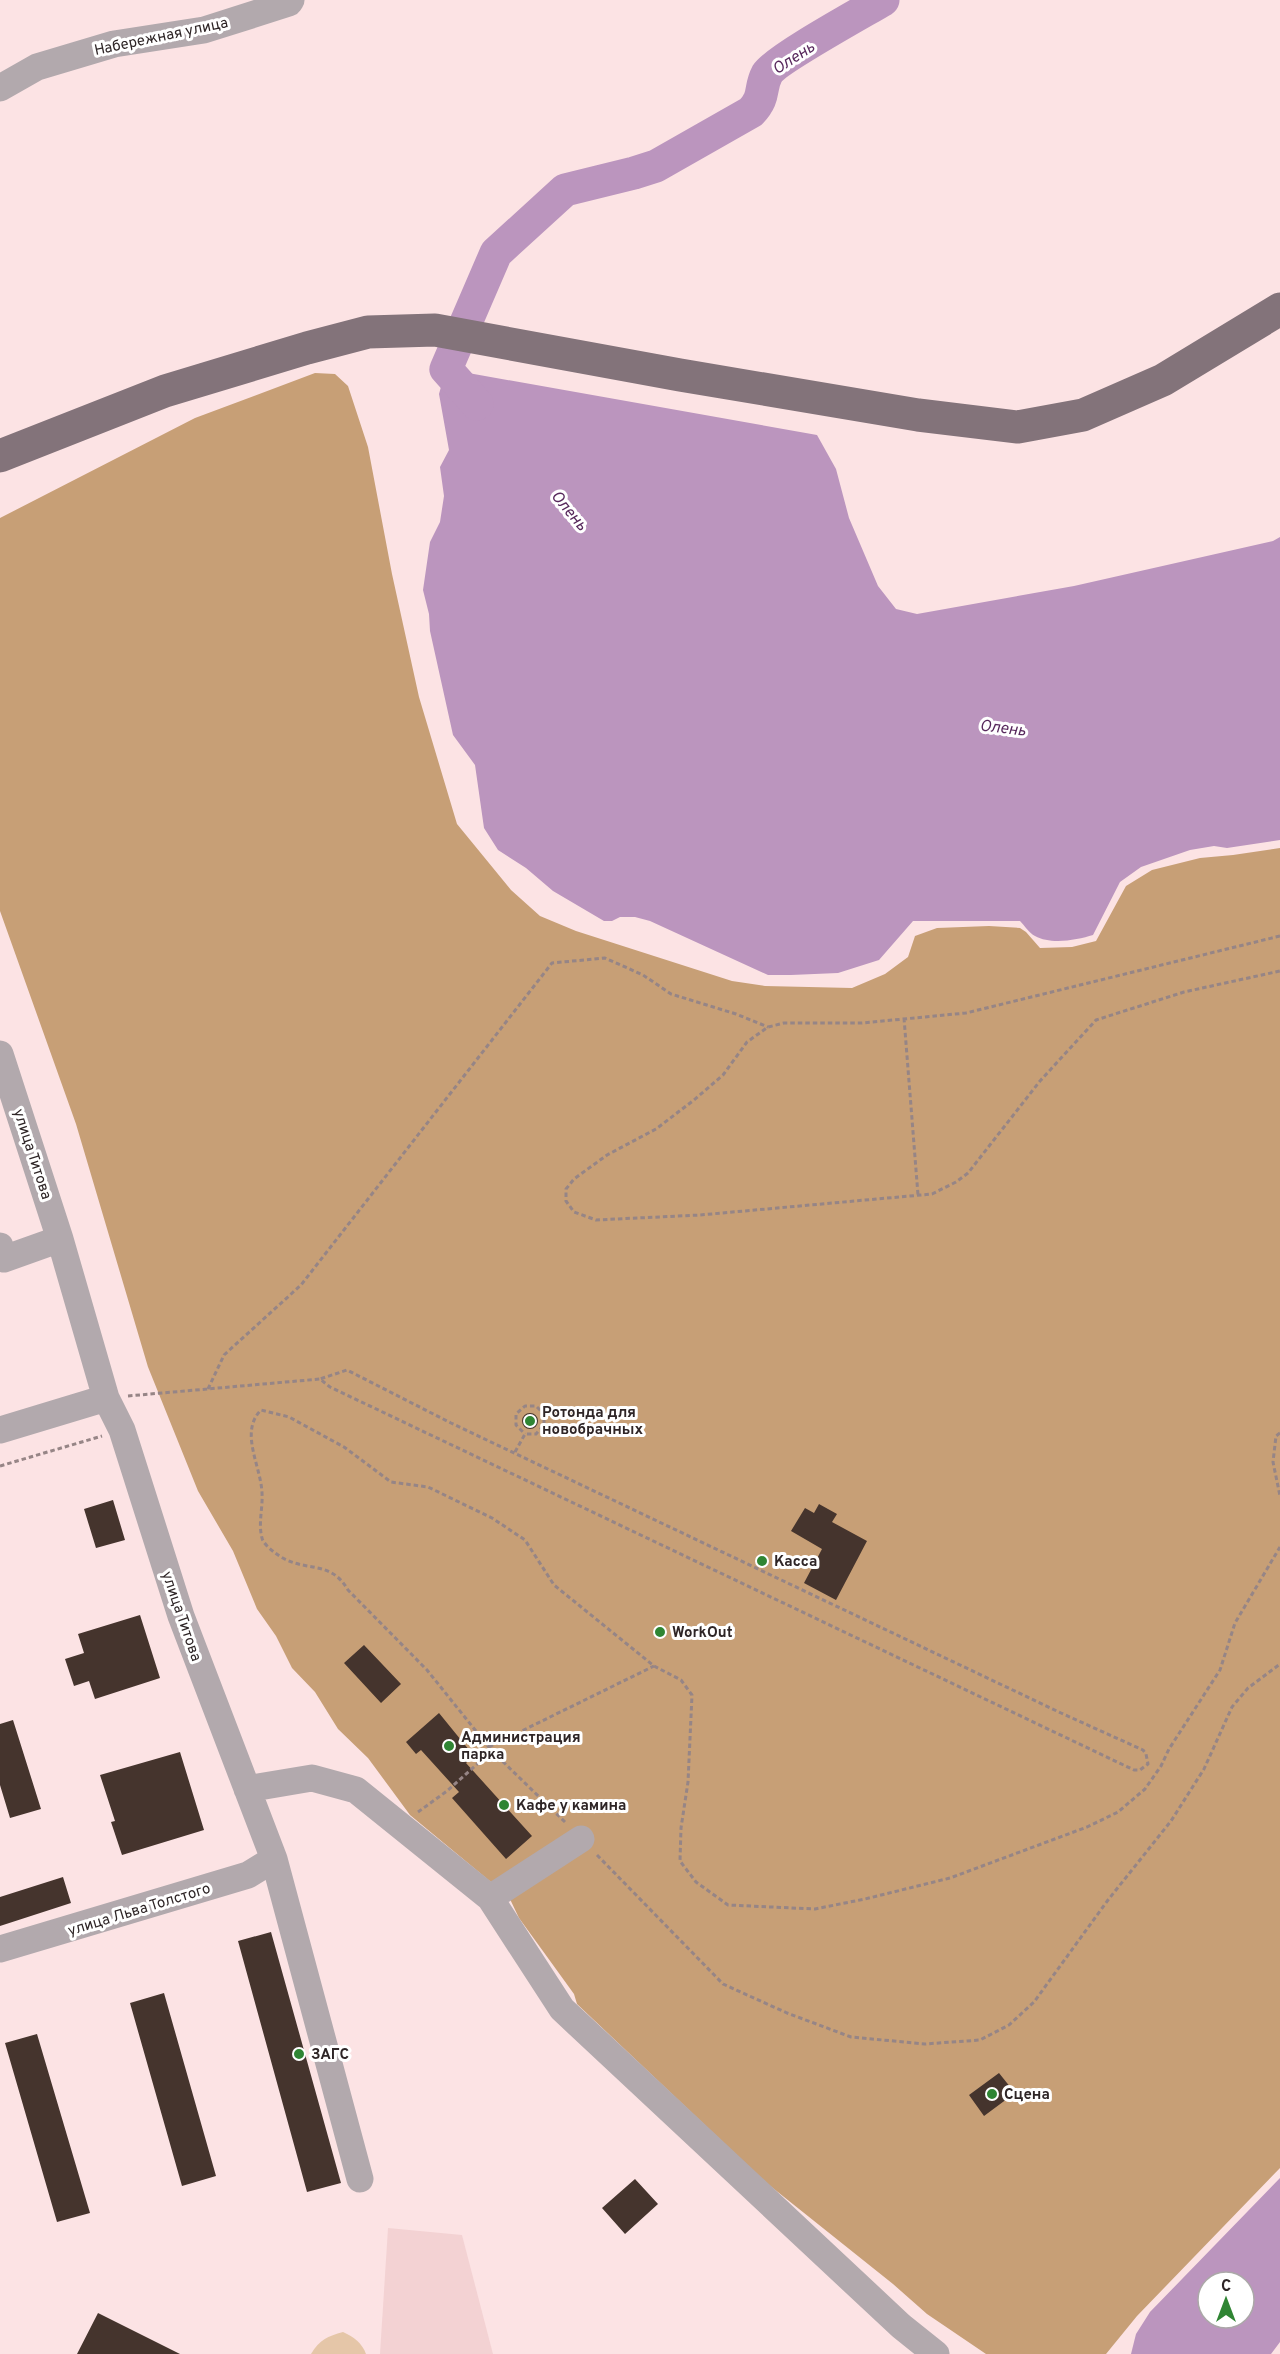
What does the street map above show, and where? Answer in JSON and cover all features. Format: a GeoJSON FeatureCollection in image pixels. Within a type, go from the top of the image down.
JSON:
{"type":"FeatureCollection","features":[{"type":"Feature","properties":{"kind":"main road"},"geometry":{"type":"LineString","coordinates":[[0,456],[165,391],[306,348],[368,332],[435,330],[918,415],[1018,427],[1083,415],[1163,380],[1280,309]]}},
{"type":"Feature","properties":{"kind":"street","name":"Набережная улица"},"geometry":{"type":"LineString","coordinates":[[0,88],[37,67],[103,47],[204,30],[289,3],[291,0]]}},
{"type":"Feature","properties":{"kind":"street","name":"улица Титова"},"geometry":{"type":"LineString","coordinates":[[0,1054],[6,1093],[60,1239],[106,1398],[122,1430],[181,1616],[274,1859],[360,2179]]}},
{"type":"Feature","properties":{"kind":"street"},"geometry":{"type":"LineString","coordinates":[[0,1246],[4,1259],[60,1239]]}},
{"type":"Feature","properties":{"kind":"street"},"geometry":{"type":"LineString","coordinates":[[0,1430],[106,1398]]}},
{"type":"Feature","properties":{"kind":"street"},"geometry":{"type":"LineString","coordinates":[[247,1789],[312,1778],[356,1790],[490,1898],[562,2009],[901,2326],[936,2354]]}},
{"type":"Feature","properties":{"kind":"street"},"geometry":{"type":"LineString","coordinates":[[490,1898],[582,1839]]}},
{"type":"Feature","properties":{"kind":"street","name":"улица Льва Толстого"},"geometry":{"type":"LineString","coordinates":[[0,1949],[248,1875],[274,1859]]}},
{"type":"Feature","properties":{"kind":"path"},"geometry":{"type":"LineString","coordinates":[[1280,936],[966,1013],[862,1023],[784,1023],[768,1027],[747,1042],[723,1075],[694,1100],[656,1129],[607,1155],[574,1179],[566,1189],[566,1201],[574,1212],[596,1220],[688,1216],[932,1194],[968,1173],[1040,1081],[1096,1020],[1184,992],[1280,971]]}},
{"type":"Feature","properties":{"kind":"path"},"geometry":{"type":"LineString","coordinates":[[208,1389],[224,1355],[301,1285],[552,963],[605,958],[643,975],[671,994],[736,1014],[768,1027]]}},
{"type":"Feature","properties":{"kind":"path"},"geometry":{"type":"LineString","coordinates":[[904,1018],[918,1195]]}},
{"type":"Feature","properties":{"kind":"path"},"geometry":{"type":"LineString","coordinates":[[106,1398],[320,1380],[347,1370],[451,1423],[1143,1750],[1148,1764],[1140,1770],[1134,1770],[587,1512],[330,1387],[320,1380]]}},
{"type":"Feature","properties":{"kind":"path"},"geometry":{"type":"LineString","coordinates":[[525,1406],[536,1406],[544,1414],[544,1425],[536,1434],[525,1434],[516,1425],[516,1414],[525,1406]]}},
{"type":"Feature","properties":{"kind":"path"},"geometry":{"type":"LineString","coordinates":[[1280,1547],[1235,1623],[1220,1670],[1145,1789],[1118,1812],[1087,1827],[950,1878],[815,1909],[728,1905],[696,1882],[680,1861],[681,1828],[688,1782],[692,1695],[681,1680],[654,1666],[554,1585],[525,1540],[492,1518],[428,1487],[392,1482],[344,1447],[289,1417],[261,1410],[252,1418],[251,1438],[262,1492],[260,1518],[262,1540],[274,1552],[291,1562],[332,1571],[342,1580],[348,1590],[427,1670],[492,1751],[582,1839],[723,1984],[787,2013],[851,2037],[925,2044],[980,2040],[1009,2025],[1034,2002],[1108,1900],[1172,1821],[1204,1769],[1232,1707],[1248,1688],[1280,1664]]}},
{"type":"Feature","properties":{"kind":"path"},"geometry":{"type":"LineString","coordinates":[[0,1466],[122,1430]]}},
{"type":"Feature","properties":{"kind":"path"},"geometry":{"type":"LineString","coordinates":[[1280,1432],[1276,1436],[1274,1462],[1280,1496]]}},
{"type":"Feature","properties":{"kind":"path"},"geometry":{"type":"LineString","coordinates":[[515,1452],[525,1434]]}},
{"type":"Feature","properties":{"kind":"path"},"geometry":{"type":"LineString","coordinates":[[489,1746],[654,1666]]}},
{"type":"Feature","properties":{"kind":"path"},"geometry":{"type":"LineString","coordinates":[[400,1825],[447,1791],[492,1751]]}},
{"type":"Feature","properties":{"kind":"shaded area"},"geometry":{"type":"Polygon","coordinates":[[[315,373],[335,374],[348,386],[368,447],[392,574],[419,697],[457,824],[511,890],[540,916],[576,931],[732,981],[765,986],[852,988],[885,974],[908,957],[915,936],[937,928],[989,926],[1020,928],[1040,948],[1072,947],[1096,941],[1126,886],[1152,870],[1200,858],[1280,848],[1280,2168],[1137,2316],[1106,2354],[986,2354],[927,2314],[764,2181],[577,2004],[574,1994],[519,1918],[509,1897],[410,1815],[368,1758],[338,1729],[315,1692],[292,1668],[276,1636],[257,1609],[233,1551],[198,1491],[148,1367],[76,1124],[0,911],[0,518],[195,418],[315,373]]]}},
{"type":"Feature","properties":{"kind":"shaded area"},"geometry":{"type":"Polygon","coordinates":[[[388,2228],[462,2235],[493,2354],[380,2354],[388,2228]]]}},
{"type":"Feature","properties":{"kind":"shaded area"},"geometry":{"type":"Polygon","coordinates":[[[343,2332],[357,2341],[366,2354],[311,2354],[324,2339],[343,2332]]]}},
{"type":"Feature","properties":{"kind":"water"},"geometry":{"type":"Polygon","coordinates":[[[446,369],[817,435],[836,469],[849,518],[878,586],[896,609],[917,614],[1074,586],[1273,541],[1280,537],[1280,840],[1227,848],[1214,846],[1190,850],[1141,867],[1120,882],[1093,935],[1056,941],[1035,936],[1020,921],[913,921],[879,960],[838,973],[768,975],[650,921],[635,917],[620,917],[612,921],[604,921],[553,891],[526,868],[498,850],[484,828],[475,765],[453,735],[423,590],[430,542],[440,522],[444,496],[440,467],[449,450],[439,394],[446,369]]]}},
{"type":"Feature","properties":{"kind":"water"},"geometry":{"type":"Polygon","coordinates":[[[1280,2178],[1280,2342],[1271,2354],[1131,2354],[1136,2334],[1150,2312],[1280,2178]]]}},
{"type":"Feature","properties":{"kind":"building","name":"Ротонда для новобрачных"},"geometry":{"type":"Polygon","coordinates":[[[530,1413],[536,1415],[538,1421],[536,1427],[530,1429],[524,1427],[522,1421],[524,1415],[530,1413]]]}},
{"type":"Feature","properties":{"kind":"building"},"geometry":{"type":"Polygon","coordinates":[[[113,1500],[125,1540],[96,1548],[84,1509],[113,1500]]]}},
{"type":"Feature","properties":{"kind":"building"},"geometry":{"type":"Polygon","coordinates":[[[819,1504],[837,1514],[832,1522],[867,1541],[836,1600],[804,1583],[822,1549],[791,1531],[805,1508],[814,1513],[819,1504]]]}},
{"type":"Feature","properties":{"kind":"building"},"geometry":{"type":"Polygon","coordinates":[[[140,1615],[160,1678],[95,1699],[89,1681],[74,1686],[65,1659],[84,1653],[78,1634],[140,1615]]]}},
{"type":"Feature","properties":{"kind":"building"},"geometry":{"type":"Polygon","coordinates":[[[364,1645],[401,1684],[381,1703],[344,1663],[364,1645]]]}},
{"type":"Feature","properties":{"kind":"building"},"geometry":{"type":"Polygon","coordinates":[[[439,1713],[474,1756],[466,1763],[532,1836],[506,1859],[452,1798],[459,1792],[421,1750],[416,1754],[406,1742],[439,1713]]]}},
{"type":"Feature","properties":{"kind":"building"},"geometry":{"type":"Polygon","coordinates":[[[13,1720],[41,1809],[10,1818],[0,1785],[0,1724],[13,1720]]]}},
{"type":"Feature","properties":{"kind":"building"},"geometry":{"type":"Polygon","coordinates":[[[180,1752],[204,1830],[122,1855],[111,1822],[115,1821],[100,1775],[180,1752]]]}},
{"type":"Feature","properties":{"kind":"building"},"geometry":{"type":"Polygon","coordinates":[[[63,1877],[71,1903],[0,1926],[0,1897],[63,1877]]]}},
{"type":"Feature","properties":{"kind":"building"},"geometry":{"type":"Polygon","coordinates":[[[271,1932],[341,2183],[307,2192],[238,1941],[271,1932]]]}},
{"type":"Feature","properties":{"kind":"building"},"geometry":{"type":"Polygon","coordinates":[[[164,1993],[216,2176],[182,2186],[130,2003],[164,1993]]]}},
{"type":"Feature","properties":{"kind":"building"},"geometry":{"type":"Polygon","coordinates":[[[37,2034],[90,2213],[57,2222],[5,2043],[37,2034]]]}},
{"type":"Feature","properties":{"kind":"building","name":"Сцена"},"geometry":{"type":"Polygon","coordinates":[[[999,2073],[1015,2093],[984,2116],[969,2095],[999,2073]]]}},
{"type":"Feature","properties":{"kind":"building"},"geometry":{"type":"Polygon","coordinates":[[[635,2179],[658,2204],[625,2234],[602,2208],[635,2179]]]}},
{"type":"Feature","properties":{"kind":"building"},"geometry":{"type":"Polygon","coordinates":[[[98,2313],[180,2354],[77,2354],[98,2313]]]}},
{"type":"Feature","properties":{"kind":"waterway","name":"Олень"},"geometry":{"type":"LineString","coordinates":[[477,404],[446,369],[496,253],[565,190],[656,166],[751,112],[761,97],[765,79],[773,67],[883,0]]}},
{"type":"Feature","properties":{"kind":"place","name":"Ротонда для новобрачных"},"geometry":{"type":"Point","coordinates":[530,1421]}},
{"type":"Feature","properties":{"kind":"place","name":"Касса"},"geometry":{"type":"Point","coordinates":[762,1561]}},
{"type":"Feature","properties":{"kind":"place","name":"WorkOut"},"geometry":{"type":"Point","coordinates":[660,1632]}},
{"type":"Feature","properties":{"kind":"place","name":"Администрация парка"},"geometry":{"type":"Point","coordinates":[449,1746]}},
{"type":"Feature","properties":{"kind":"place","name":"Кафе у камина"},"geometry":{"type":"Point","coordinates":[504,1805]}},
{"type":"Feature","properties":{"kind":"place","name":"ЗАГС"},"geometry":{"type":"Point","coordinates":[299,2054]}},
{"type":"Feature","properties":{"kind":"place","name":"Сцена"},"geometry":{"type":"Point","coordinates":[992,2094]}}]}
